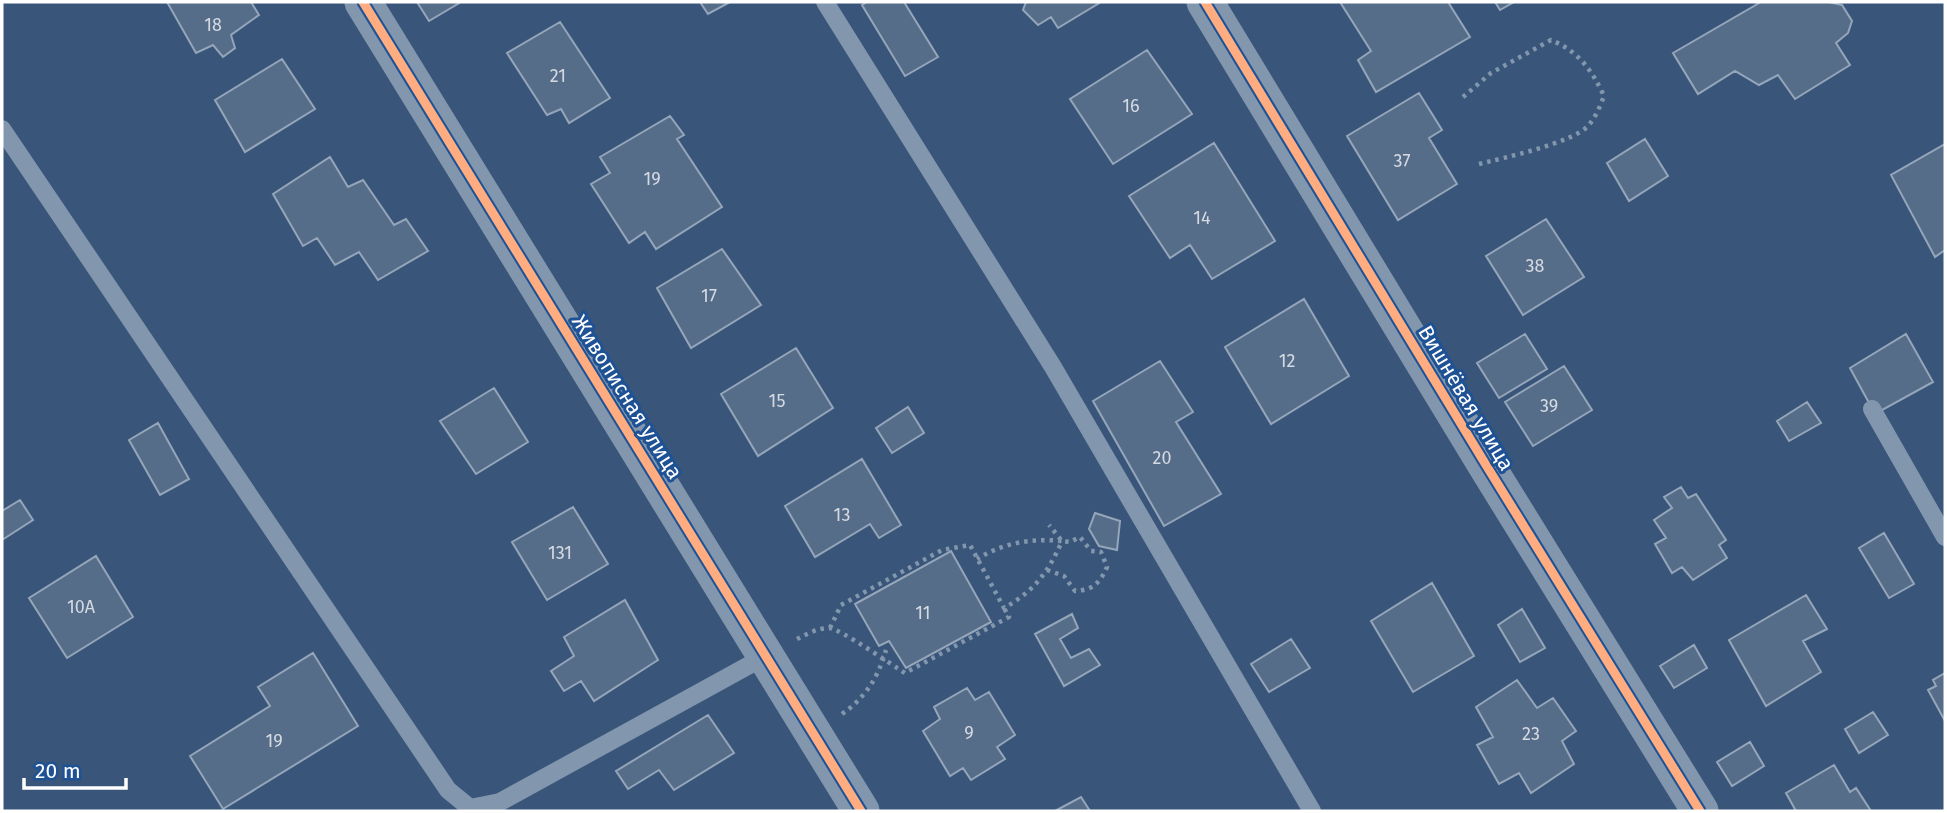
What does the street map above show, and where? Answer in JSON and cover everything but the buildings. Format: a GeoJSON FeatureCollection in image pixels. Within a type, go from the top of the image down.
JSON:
{"type":"FeatureCollection","features":[{"type":"Feature","properties":{"kind":"street","name":"Живописная улица"},"geometry":{"type":"LineString","coordinates":[[363,2],[861,811]]}},
{"type":"Feature","properties":{"kind":"street","name":"Вишнёвая улица"},"geometry":{"type":"LineString","coordinates":[[1205,2],[1700,811]]}},
{"type":"Feature","properties":{"kind":"lane"},"geometry":{"type":"LineString","coordinates":[[825,2],[1053,367],[1312,811]]}},
{"type":"Feature","properties":{"kind":"lane"},"geometry":{"type":"LineString","coordinates":[[2,129],[448,790],[470,808],[500,802],[765,656]]}},
{"type":"Feature","properties":{"kind":"lane"},"geometry":{"type":"LineString","coordinates":[[1872,410],[1945,537]]}},
{"type":"Feature","properties":{"kind":"path"},"geometry":{"type":"LineString","coordinates":[[1463,97],[1491,73],[1551,40],[1568,47],[1582,60],[1596,78],[1604,96],[1587,128],[1523,153],[1479,164]]}},
{"type":"Feature","properties":{"kind":"path"},"geometry":{"type":"LineString","coordinates":[[1049,525],[1062,541]]}},
{"type":"Feature","properties":{"kind":"path"},"geometry":{"type":"LineString","coordinates":[[977,559],[995,548],[1009,544],[1070,542],[1080,534],[1091,551],[1101,552],[1107,567],[1100,582],[1084,590],[1075,590],[1064,576],[1047,570]]}},
{"type":"Feature","properties":{"kind":"path"},"geometry":{"type":"LineString","coordinates":[[1004,608],[1026,596],[1037,585],[1062,541]]}},
{"type":"Feature","properties":{"kind":"path"},"geometry":{"type":"LineString","coordinates":[[765,656],[810,633],[830,628],[843,633],[905,673],[1009,617],[970,545],[942,550],[841,605],[830,628]]}},
{"type":"Feature","properties":{"kind":"path"},"geometry":{"type":"LineString","coordinates":[[814,735],[863,698],[886,650]]}},
{"type":"Feature","properties":{"kind":"cycle path"},"geometry":{"type":"LineString","coordinates":[[363,2],[861,811]]}},
{"type":"Feature","properties":{"kind":"cycle path"},"geometry":{"type":"LineString","coordinates":[[1205,2],[1700,811]]}}]}
